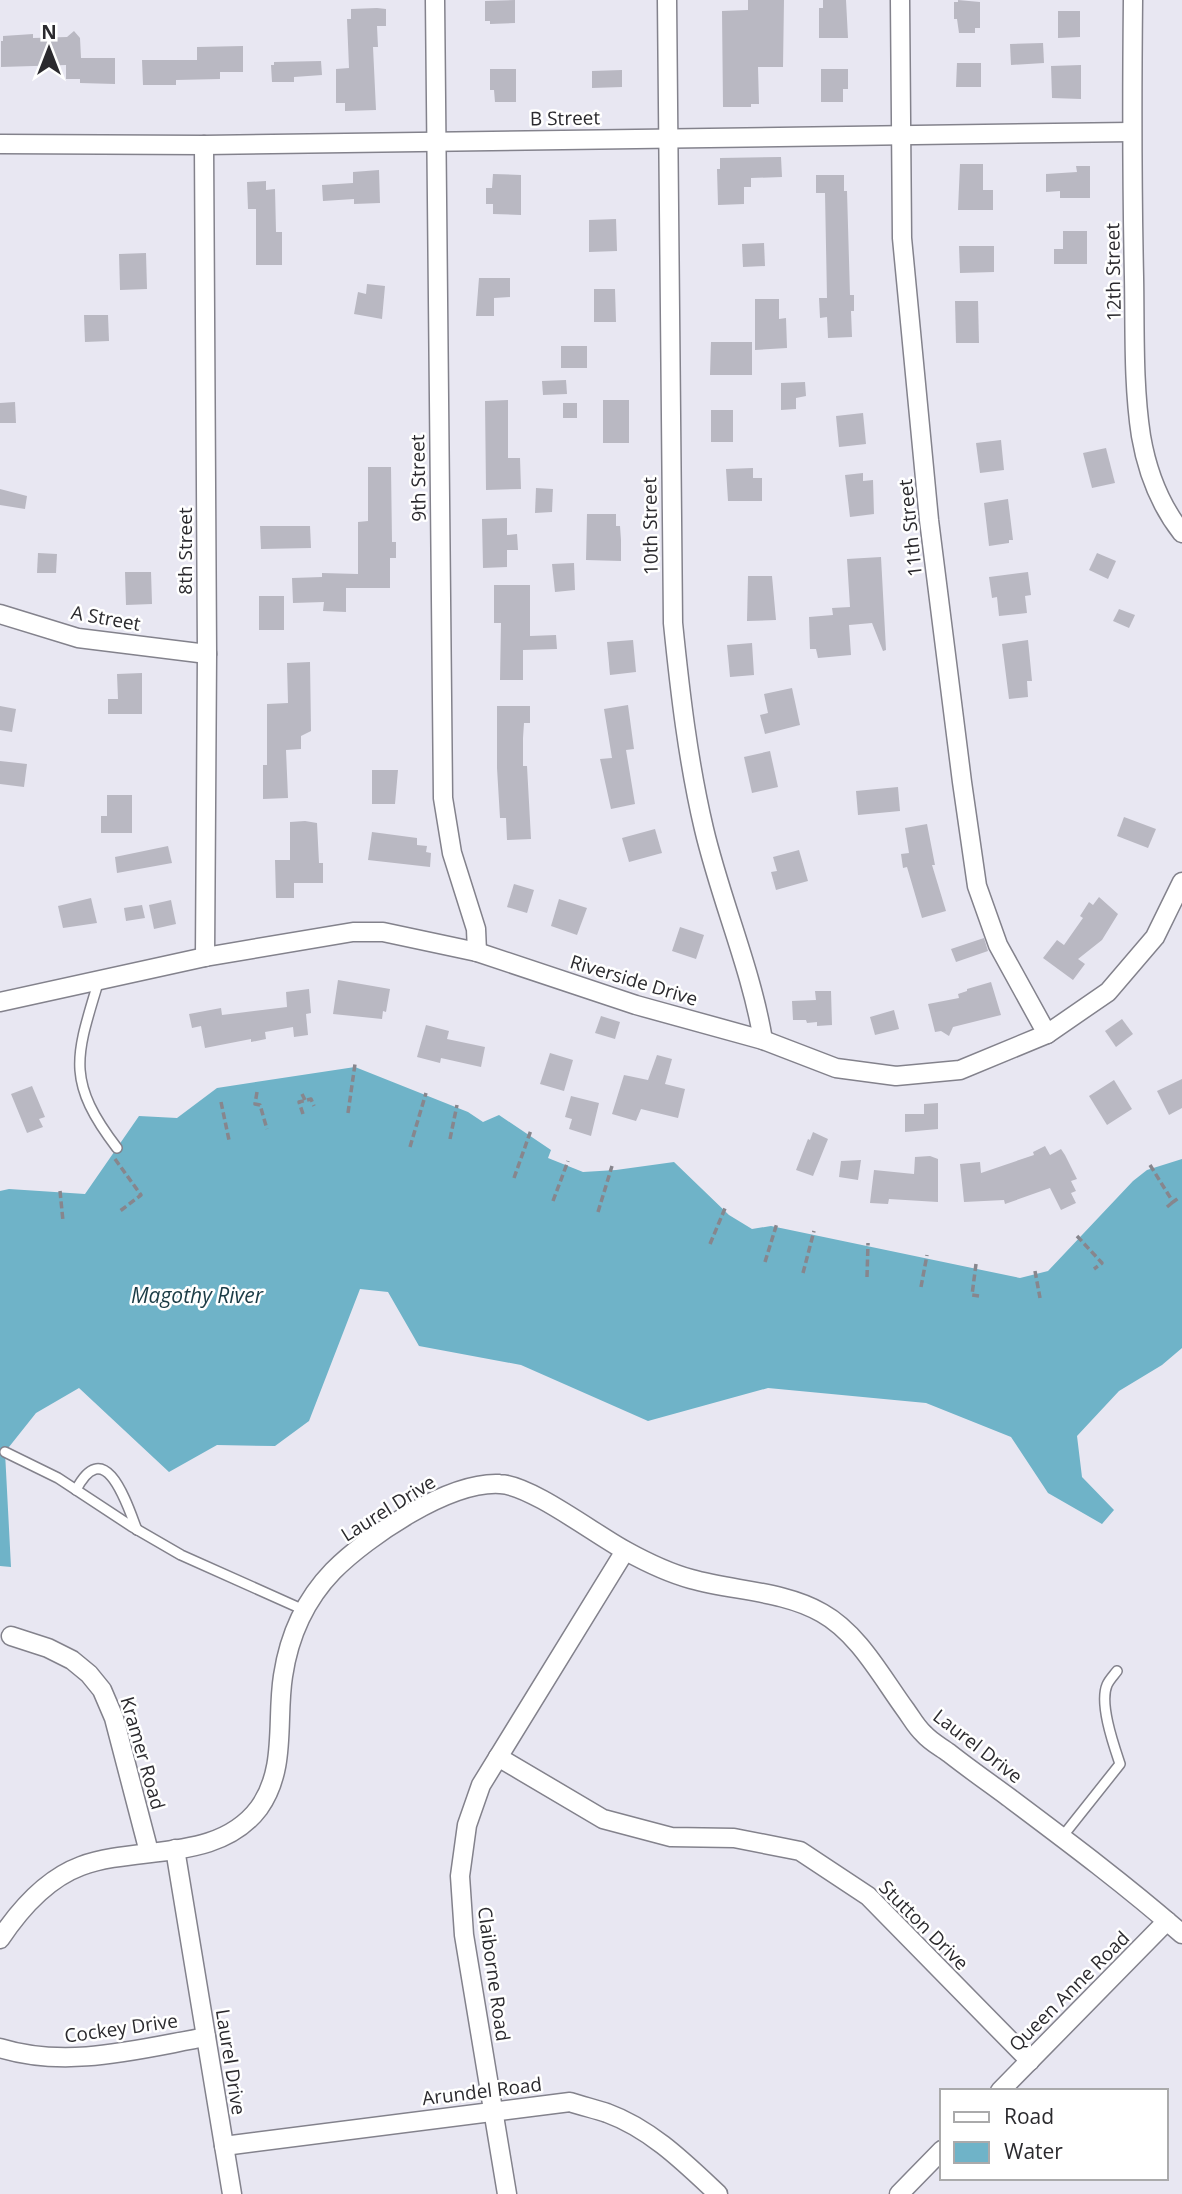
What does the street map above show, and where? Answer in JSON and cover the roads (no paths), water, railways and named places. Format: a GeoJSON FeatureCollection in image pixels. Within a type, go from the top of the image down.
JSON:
{"type":"FeatureCollection","features":[{"type":"Feature","properties":{"kind":"street","name":"9th Street"},"geometry":{"type":"LineString","coordinates":[[435,0],[443,798],[452,853],[476,929],[477,952]]}},
{"type":"Feature","properties":{"kind":"street","name":"10th Street"},"geometry":{"type":"LineString","coordinates":[[667,0],[673,623],[681,702],[705,831],[757,1002],[764,1041]]}},
{"type":"Feature","properties":{"kind":"street","name":"11th Street"},"geometry":{"type":"LineString","coordinates":[[900,0],[902,238],[929,520],[962,782],[977,886],[998,945],[1047,1034]]}},
{"type":"Feature","properties":{"kind":"street","name":"12th Street"},"geometry":{"type":"LineString","coordinates":[[1133,0],[1131,132],[1136,380],[1141,437],[1155,489],[1182,533]]}},
{"type":"Feature","properties":{"kind":"street","name":"B Street"},"geometry":{"type":"LineString","coordinates":[[0,144],[204,145],[1131,132]]}},
{"type":"Feature","properties":{"kind":"street","name":"8th Street"},"geometry":{"type":"LineString","coordinates":[[204,145],[207,654],[205,957]]}},
{"type":"Feature","properties":{"kind":"street","name":"A Street"},"geometry":{"type":"LineString","coordinates":[[0,614],[78,638],[207,654]]}},
{"type":"Feature","properties":{"kind":"street","name":"Riverside Drive"},"geometry":{"type":"LineString","coordinates":[[0,1002],[205,957],[353,932],[383,932],[477,952],[636,1005],[764,1041],[836,1068],[896,1076],[960,1069],[1047,1034],[1108,992],[1155,937],[1182,883]]}},
{"type":"Feature","properties":{"kind":"street","name":"Laurel Drive"},"geometry":{"type":"LineString","coordinates":[[232,2194],[175,1849],[225,1837],[258,1808],[274,1776],[281,1732],[282,1678],[294,1628],[314,1592],[364,1544],[420,1508],[452,1493],[502,1483],[523,1491],[625,1551],[664,1570],[691,1579],[795,1601],[824,1614],[856,1641],[924,1735],[1062,1837],[1182,1934]]}},
{"type":"Feature","properties":{"kind":"street","name":"Claiborne Road"},"geometry":{"type":"LineString","coordinates":[[507,2194],[464,1935],[460,1876],[467,1825],[481,1785],[625,1551]]}},
{"type":"Feature","properties":{"kind":"street","name":"Kramer Road"},"geometry":{"type":"LineString","coordinates":[[12,1636],[48,1648],[72,1660],[89,1674],[102,1690],[114,1718],[149,1852]]}},
{"type":"Feature","properties":{"kind":"street","name":"Stutton Drive"},"geometry":{"type":"LineString","coordinates":[[498,1757],[603,1819],[671,1837],[733,1838],[800,1851],[868,1896],[1030,2061]]}},
{"type":"Feature","properties":{"kind":"street"},"geometry":{"type":"LineString","coordinates":[[0,1939],[20,1910],[61,1876],[83,1865],[175,1849]]}},
{"type":"Feature","properties":{"kind":"street","name":"Queen Anne Road"},"geometry":{"type":"LineString","coordinates":[[1002,2089],[1167,1921]]}},
{"type":"Feature","properties":{"kind":"street","name":"Cockey Drive"},"geometry":{"type":"LineString","coordinates":[[0,2048],[51,2058],[96,2057],[206,2038]]}},
{"type":"Feature","properties":{"kind":"street","name":"Arundel Road"},"geometry":{"type":"LineString","coordinates":[[224,2146],[570,2102],[608,2113],[639,2128],[677,2155],[718,2194]]}},
{"type":"Feature","properties":{"kind":"street"},"geometry":{"type":"LineString","coordinates":[[899,2194],[940,2152]]}},
{"type":"Feature","properties":{"kind":"lane"},"geometry":{"type":"LineString","coordinates":[[99,980],[79,1046],[79,1071],[89,1104],[114,1150]]}},
{"type":"Feature","properties":{"kind":"lane"},"geometry":{"type":"LineString","coordinates":[[5,1452],[58,1478],[137,1530],[181,1555],[304,1610]]}},
{"type":"Feature","properties":{"kind":"lane"},"geometry":{"type":"LineString","coordinates":[[76,1490],[82,1479],[91,1471],[101,1469],[109,1474],[121,1488],[137,1530]]}},
{"type":"Feature","properties":{"kind":"lane"},"geometry":{"type":"LineString","coordinates":[[1062,1837],[1120,1765],[1109,1726],[1105,1696],[1106,1686],[1117,1671]]}},
{"type":"Feature","properties":{"kind":"water","name":"Magothy River"},"geometry":{"type":"Polygon","coordinates":[[[355,1067],[468,1112],[483,1122],[499,1115],[551,1150],[548,1158],[583,1172],[674,1162],[729,1215],[752,1229],[771,1226],[1020,1278],[1048,1271],[1133,1181],[1147,1170],[1182,1159],[1182,1348],[1162,1365],[1119,1391],[1077,1436],[1082,1477],[1114,1510],[1102,1524],[1048,1493],[1011,1437],[926,1403],[768,1388],[648,1421],[521,1365],[419,1346],[388,1292],[360,1289],[309,1421],[275,1446],[217,1445],[169,1472],[79,1388],[36,1413],[5,1452],[11,1567],[0,1566],[0,1191],[9,1189],[85,1194],[139,1116],[177,1118],[217,1088],[355,1067]]]}}]}
